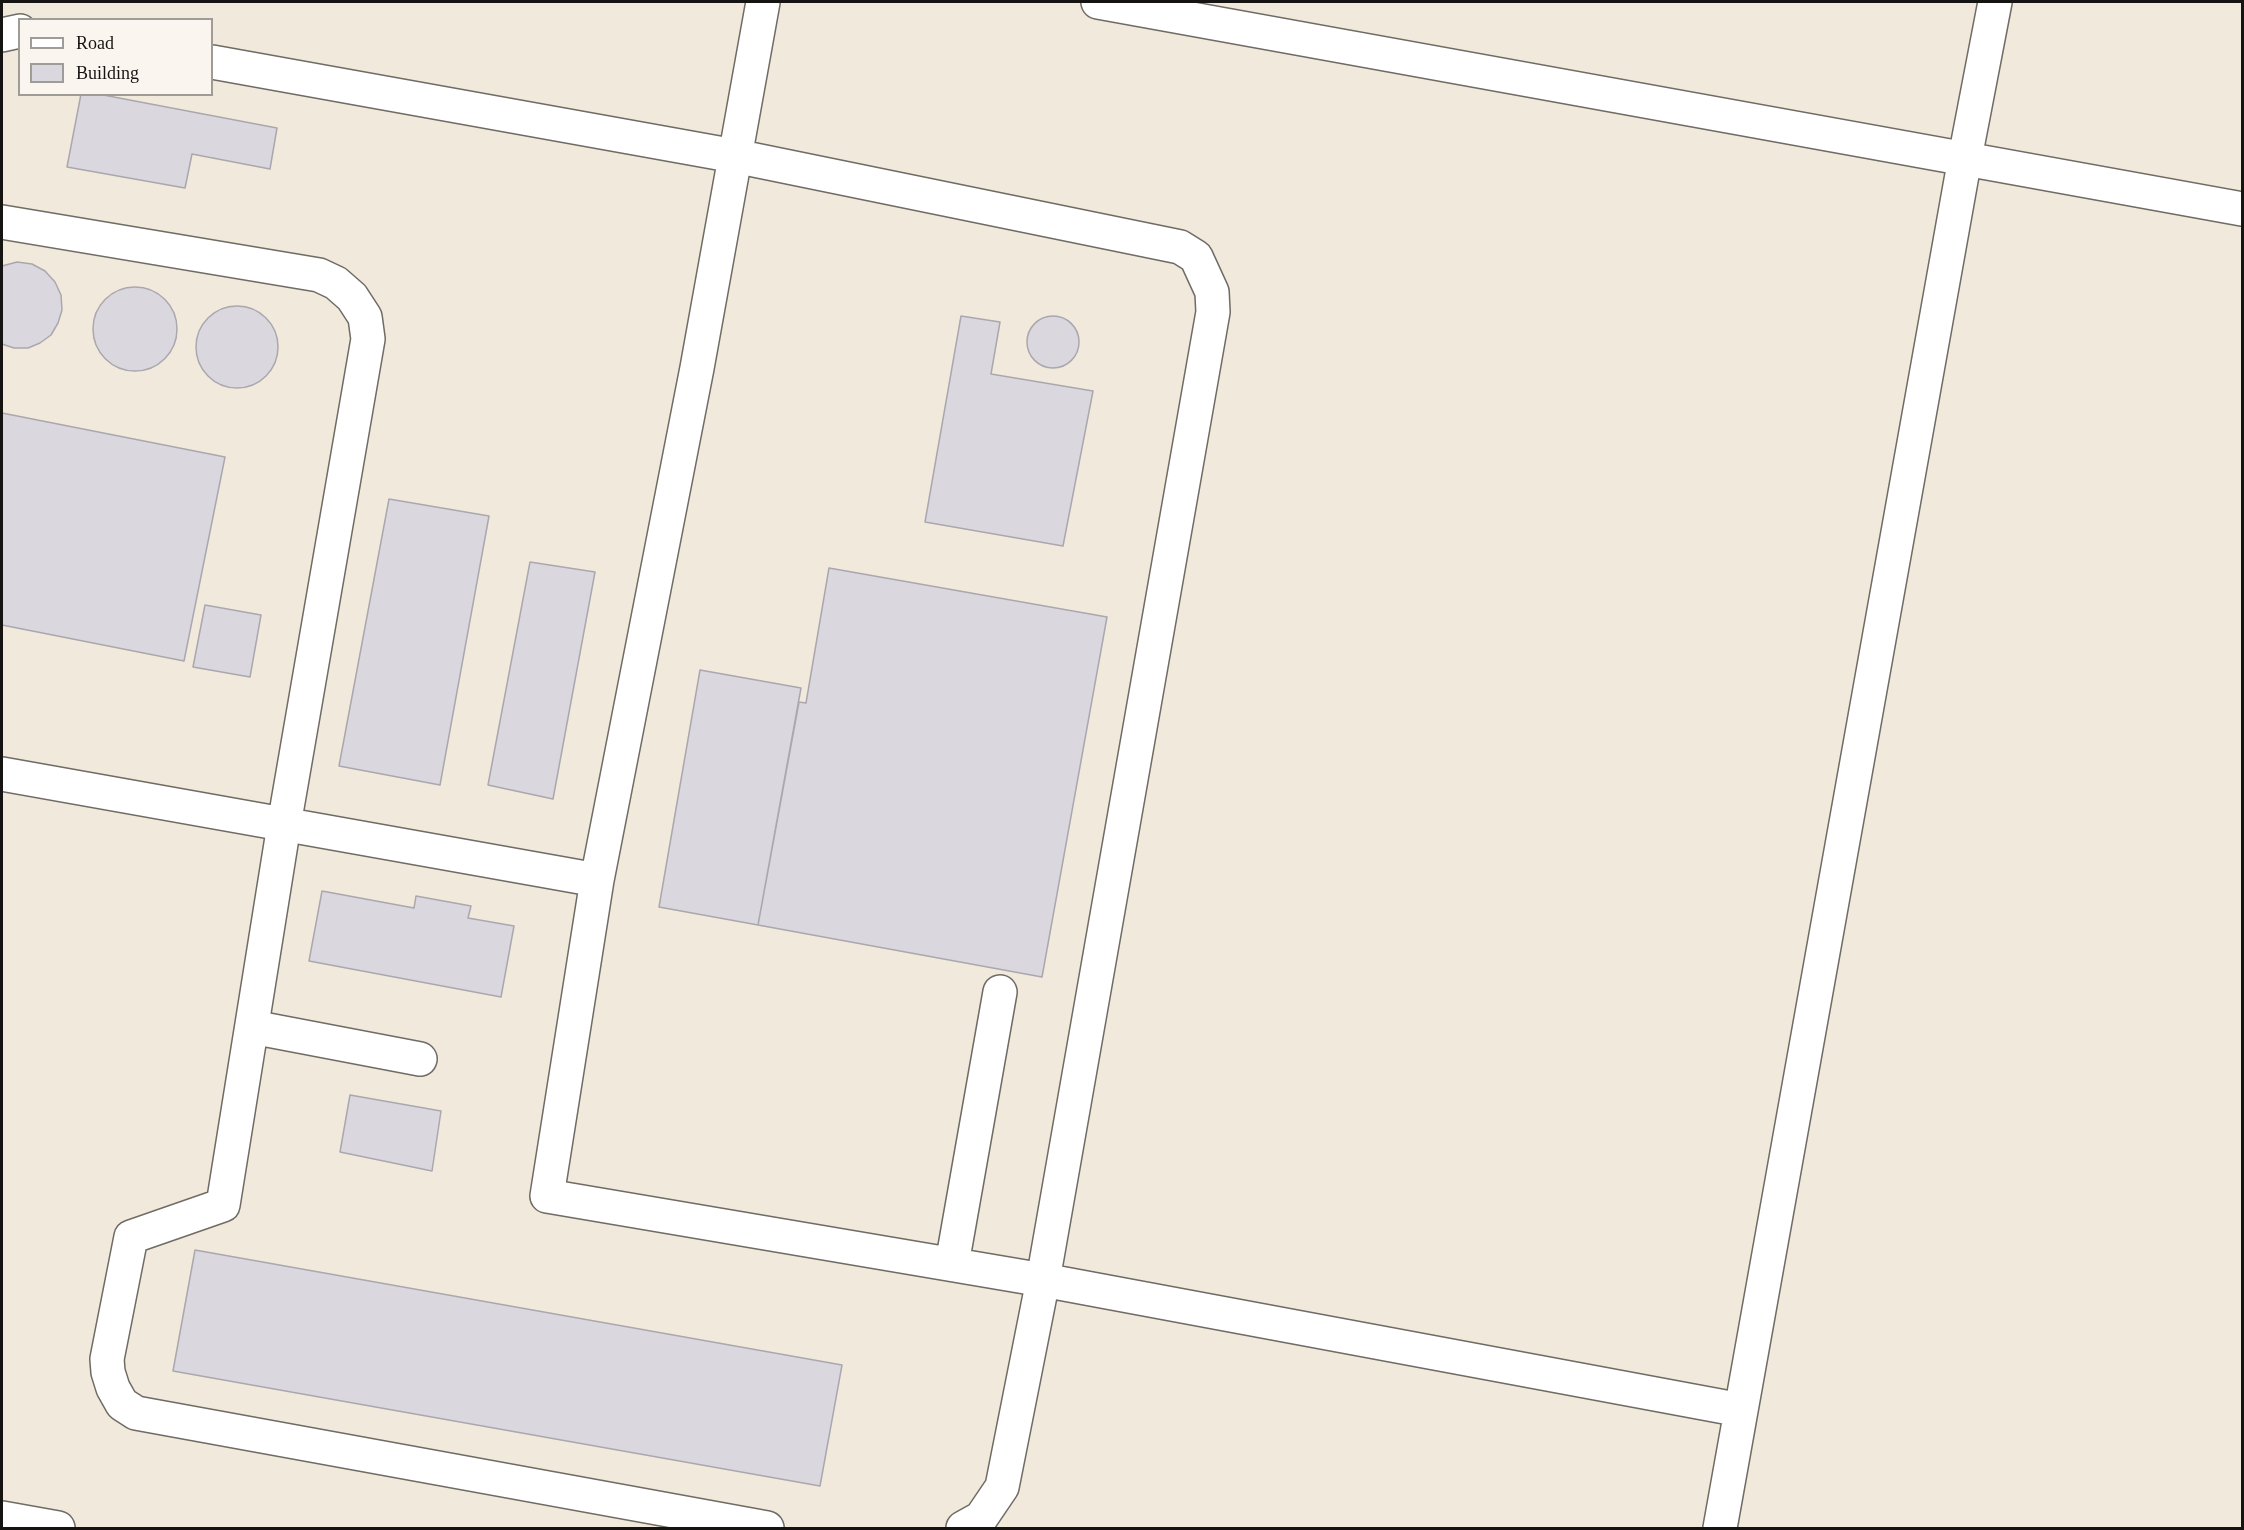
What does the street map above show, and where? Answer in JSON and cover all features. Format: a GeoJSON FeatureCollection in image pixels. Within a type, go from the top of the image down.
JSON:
{"type":"FeatureCollection","features":[{"type":"Feature","properties":{"kind":"lane"},"geometry":{"type":"LineString","coordinates":[[763,2],[697,368],[597,880],[547,1196],[1043,1280],[1741,1410]]}},
{"type":"Feature","properties":{"kind":"lane"},"geometry":{"type":"LineString","coordinates":[[1098,2],[2242,209]]}},
{"type":"Feature","properties":{"kind":"lane"},"geometry":{"type":"LineString","coordinates":[[1720,1528],[1965,158],[1995,2]]}},
{"type":"Feature","properties":{"kind":"lane"},"geometry":{"type":"LineString","coordinates":[[2,35],[18,31]]}},
{"type":"Feature","properties":{"kind":"lane"},"geometry":{"type":"LineString","coordinates":[[213,62],[735,156],[1180,247],[1196,257],[1212,292],[1211,324],[1043,1280],[1002,1488],[981,1518],[963,1528]]}},
{"type":"Feature","properties":{"kind":"lane"},"geometry":{"type":"LineString","coordinates":[[2,222],[319,275],[336,283],[352,297],[365,317],[368,339],[284,825],[223,1205],[131,1237],[107,1359],[113,1389],[122,1404],[136,1413],[767,1528]]}},
{"type":"Feature","properties":{"kind":"lane"},"geometry":{"type":"LineString","coordinates":[[2,774],[597,880]]}},
{"type":"Feature","properties":{"kind":"lane"},"geometry":{"type":"LineString","coordinates":[[952,1264],[1000,992]]}},
{"type":"Feature","properties":{"kind":"lane"},"geometry":{"type":"LineString","coordinates":[[252,1027],[420,1059]]}},
{"type":"Feature","properties":{"kind":"lane"},"geometry":{"type":"LineString","coordinates":[[2,1518],[58,1528]]}},
{"type":"Feature","properties":{"kind":"shaded area"},"geometry":{"type":"Polygon","coordinates":[[[2,2],[2242,2],[2242,1528],[2,1528],[2,2]]]}},
{"type":"Feature","properties":{"kind":"building"},"geometry":{"type":"Polygon","coordinates":[[[81,96],[109,96],[277,128],[270,169],[192,154],[185,188],[67,167],[81,96]]]}},
{"type":"Feature","properties":{"kind":"building"},"geometry":{"type":"Polygon","coordinates":[[[17,262],[32,264],[45,271],[55,282],[61,295],[62,310],[51,335],[28,348],[14,348],[2,344],[2,266],[17,262]]]}},
{"type":"Feature","properties":{"kind":"building"},"geometry":{"type":"Polygon","coordinates":[[[127,287],[143,287],[159,294],[170,305],[177,321],[174,345],[165,359],[143,371],[127,371],[111,364],[100,353],[93,337],[93,321],[100,305],[111,294],[127,287]]]}},
{"type":"Feature","properties":{"kind":"building"},"geometry":{"type":"Polygon","coordinates":[[[237,306],[253,309],[266,318],[275,331],[278,347],[275,363],[266,376],[253,385],[237,388],[221,385],[208,376],[199,363],[196,347],[199,331],[208,318],[221,309],[237,306]]]}},
{"type":"Feature","properties":{"kind":"building"},"geometry":{"type":"Polygon","coordinates":[[[961,316],[1000,322],[991,374],[1093,391],[1063,546],[925,522],[961,316]]]}},
{"type":"Feature","properties":{"kind":"building"},"geometry":{"type":"Polygon","coordinates":[[[1048,316],[1058,316],[1072,323],[1079,342],[1072,361],[1058,368],[1048,368],[1038,364],[1031,357],[1027,347],[1027,337],[1031,327],[1038,320],[1048,316]]]}},
{"type":"Feature","properties":{"kind":"building"},"geometry":{"type":"Polygon","coordinates":[[[2,413],[225,457],[184,661],[2,625],[2,413]]]}},
{"type":"Feature","properties":{"kind":"building"},"geometry":{"type":"Polygon","coordinates":[[[389,499],[489,516],[440,785],[339,766],[389,499]]]}},
{"type":"Feature","properties":{"kind":"building"},"geometry":{"type":"Polygon","coordinates":[[[530,562],[595,572],[553,799],[488,785],[530,562]]]}},
{"type":"Feature","properties":{"kind":"building"},"geometry":{"type":"Polygon","coordinates":[[[829,568],[1107,617],[1042,977],[758,925],[799,702],[806,703],[829,568]]]}},
{"type":"Feature","properties":{"kind":"building"},"geometry":{"type":"Polygon","coordinates":[[[205,605],[261,615],[250,677],[193,667],[205,605]]]}},
{"type":"Feature","properties":{"kind":"building"},"geometry":{"type":"Polygon","coordinates":[[[700,670],[801,688],[758,925],[659,907],[700,670]]]}},
{"type":"Feature","properties":{"kind":"building"},"geometry":{"type":"Polygon","coordinates":[[[322,891],[414,908],[416,896],[471,906],[468,918],[514,926],[501,997],[309,961],[322,891]]]}},
{"type":"Feature","properties":{"kind":"building"},"geometry":{"type":"Polygon","coordinates":[[[350,1095],[441,1111],[432,1171],[340,1152],[350,1095]]]}},
{"type":"Feature","properties":{"kind":"building"},"geometry":{"type":"Polygon","coordinates":[[[195,1250],[842,1365],[820,1486],[173,1371],[195,1250]]]}}]}
